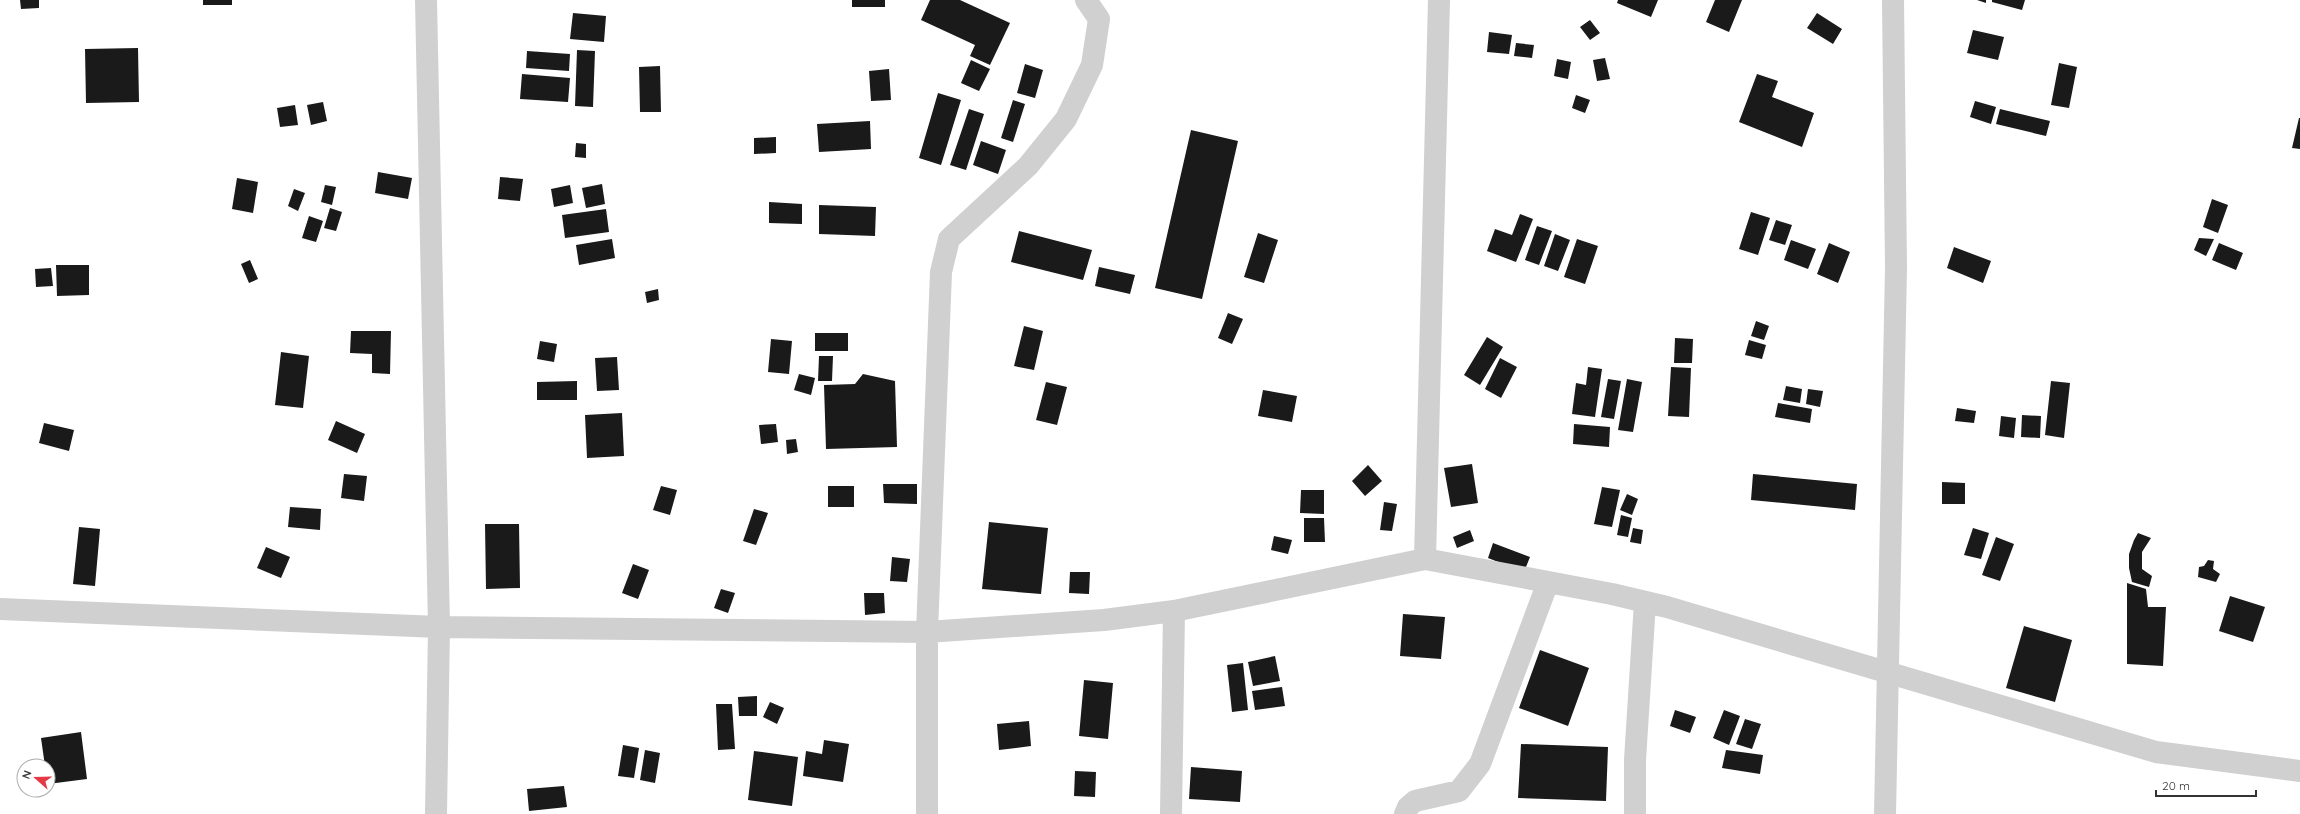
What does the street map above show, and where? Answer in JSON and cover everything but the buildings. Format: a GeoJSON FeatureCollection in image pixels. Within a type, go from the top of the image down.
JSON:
{"type":"FeatureCollection","features":[{"type":"Feature","properties":{"kind":"street"},"geometry":{"type":"LineString","coordinates":[[426,0],[439,626],[436,814]]}},
{"type":"Feature","properties":{"kind":"street"},"geometry":{"type":"LineString","coordinates":[[927,814],[927,632],[941,272],[949,239],[1028,166],[1066,119],[1092,66],[1099,19],[1086,0]]}},
{"type":"Feature","properties":{"kind":"street"},"geometry":{"type":"LineString","coordinates":[[1425,559],[1439,0]]}},
{"type":"Feature","properties":{"kind":"street"},"geometry":{"type":"LineString","coordinates":[[1885,814],[1890,673],[1896,268],[1893,0]]}},
{"type":"Feature","properties":{"kind":"street"},"geometry":{"type":"LineString","coordinates":[[0,609],[439,626],[927,632],[1104,620],[1174,611],[1425,559],[1646,602],[2156,752],[2300,771]]}},
{"type":"Feature","properties":{"kind":"street"},"geometry":{"type":"LineString","coordinates":[[1405,814],[1408,807],[1415,801],[1459,791],[1480,764],[1548,582]]}},
{"type":"Feature","properties":{"kind":"street"},"geometry":{"type":"LineString","coordinates":[[1635,814],[1634,760],[1646,602]]}},
{"type":"Feature","properties":{"kind":"street"},"geometry":{"type":"LineString","coordinates":[[1171,814],[1174,611]]}}]}
